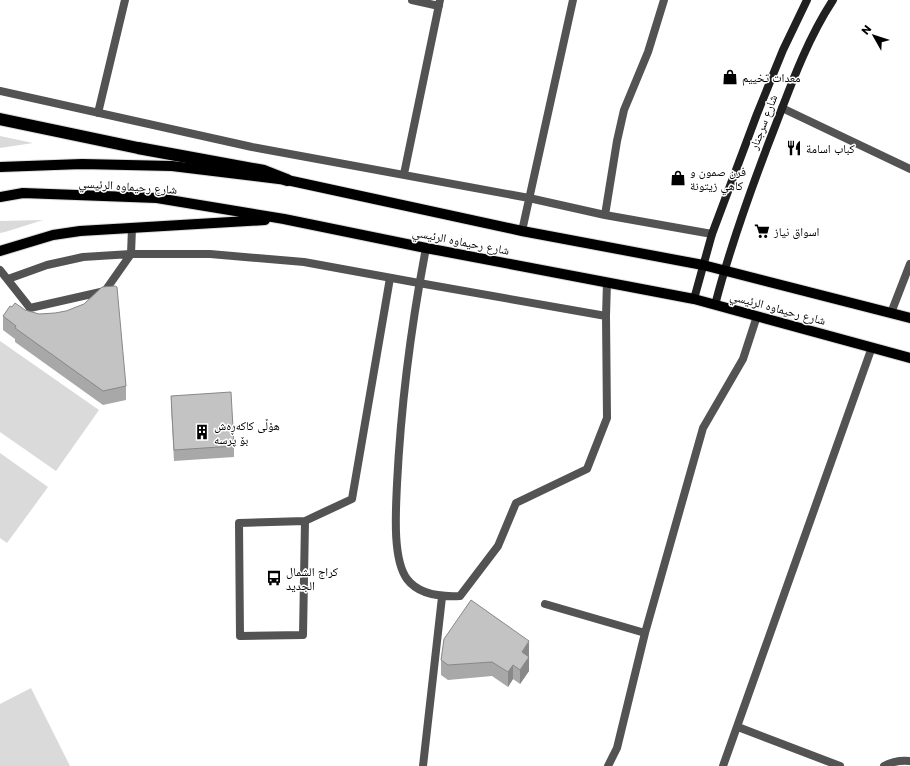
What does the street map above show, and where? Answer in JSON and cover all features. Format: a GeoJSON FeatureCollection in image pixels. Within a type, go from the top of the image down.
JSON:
{"type":"FeatureCollection","features":[{"type":"Feature","properties":{"kind":"highway"},"geometry":{"type":"LineString","coordinates":[[0,119],[138,148],[264,171],[287,180]]}},
{"type":"Feature","properties":{"kind":"main road","name":"شارع رحيماوه الرئيسي"},"geometry":{"type":"LineString","coordinates":[[0,167],[82,164],[172,166],[287,180],[522,231],[702,264],[910,318]]}},
{"type":"Feature","properties":{"kind":"main road","name":"شارع رحيماوه الرئيسي"},"geometry":{"type":"LineString","coordinates":[[0,197],[23,193],[157,198],[284,219],[426,248],[694,299],[910,358]]}},
{"type":"Feature","properties":{"kind":"main road"},"geometry":{"type":"LineString","coordinates":[[0,251],[53,235],[80,230],[284,219]]}},
{"type":"Feature","properties":{"kind":"street"},"geometry":{"type":"LineString","coordinates":[[98,113],[125,0]]}},
{"type":"Feature","properties":{"kind":"street"},"geometry":{"type":"LineString","coordinates":[[404,174],[439,3],[412,0]]}},
{"type":"Feature","properties":{"kind":"street"},"geometry":{"type":"LineString","coordinates":[[522,231],[573,0]]}},
{"type":"Feature","properties":{"kind":"street"},"geometry":{"type":"LineString","coordinates":[[605,215],[616,141],[624,110],[648,52],[664,0]]}},
{"type":"Feature","properties":{"kind":"street","name":"شارع سرجنار"},"geometry":{"type":"LineString","coordinates":[[694,299],[702,264],[712,234],[757,114],[782,50],[807,0]]}},
{"type":"Feature","properties":{"kind":"street","name":"شارع سرجنار"},"geometry":{"type":"LineString","coordinates":[[715,305],[724,270],[752,187],[782,108],[803,57],[833,0]]}},
{"type":"Feature","properties":{"kind":"street"},"geometry":{"type":"LineString","coordinates":[[0,91],[252,147],[404,174],[530,198],[605,215],[712,234]]}},
{"type":"Feature","properties":{"kind":"street"},"geometry":{"type":"LineString","coordinates":[[782,108],[910,169]]}},
{"type":"Feature","properties":{"kind":"street"},"geometry":{"type":"LineString","coordinates":[[0,270],[30,308],[105,291],[131,254],[132,228]]}},
{"type":"Feature","properties":{"kind":"street"},"geometry":{"type":"LineString","coordinates":[[426,248],[408,360],[399,442],[396,522],[400,564],[407,579],[421,591],[442,597],[460,596],[498,546],[516,503],[587,469],[607,418],[607,282]]}},
{"type":"Feature","properties":{"kind":"street"},"geometry":{"type":"LineString","coordinates":[[8,279],[48,265],[83,257],[131,254],[210,254],[284,260],[333,267],[419,284],[606,316]]}},
{"type":"Feature","properties":{"kind":"street"},"geometry":{"type":"LineString","coordinates":[[891,313],[910,264]]}},
{"type":"Feature","properties":{"kind":"street"},"geometry":{"type":"LineString","coordinates":[[305,521],[303,635],[240,636],[239,523],[305,521],[352,499],[390,278]]}},
{"type":"Feature","properties":{"kind":"street"},"geometry":{"type":"LineString","coordinates":[[608,766],[617,748],[645,633],[703,428],[743,359],[757,316]]}},
{"type":"Feature","properties":{"kind":"street"},"geometry":{"type":"LineString","coordinates":[[723,766],[872,347]]}},
{"type":"Feature","properties":{"kind":"street"},"geometry":{"type":"LineString","coordinates":[[423,766],[442,597]]}},
{"type":"Feature","properties":{"kind":"street"},"geometry":{"type":"LineString","coordinates":[[545,604],[645,633]]}},
{"type":"Feature","properties":{"kind":"street"},"geometry":{"type":"LineString","coordinates":[[738,727],[840,766]]}},
{"type":"Feature","properties":{"kind":"street"},"geometry":{"type":"LineString","coordinates":[[884,766],[893,761],[910,761]]}},
{"type":"Feature","properties":{"kind":"shaded area"},"geometry":{"type":"Polygon","coordinates":[[[0,136],[33,143],[0,148],[0,136]]]}},
{"type":"Feature","properties":{"kind":"shaded area"},"geometry":{"type":"Polygon","coordinates":[[[43,220],[5,232],[0,233],[0,221],[43,220]]]}},
{"type":"Feature","properties":{"kind":"shaded area"},"geometry":{"type":"Polygon","coordinates":[[[0,341],[99,410],[56,471],[0,432],[0,341]]]}},
{"type":"Feature","properties":{"kind":"shaded area"},"geometry":{"type":"Polygon","coordinates":[[[0,453],[48,487],[7,543],[0,538],[0,453]]]}},
{"type":"Feature","properties":{"kind":"shaded area"},"geometry":{"type":"Polygon","coordinates":[[[31,688],[70,766],[0,766],[0,704],[31,688]]]}},
{"type":"Feature","properties":{"kind":"building"},"geometry":{"type":"Polygon","coordinates":[[[102,287],[117,287],[126,386],[103,391],[15,328],[16,326],[3,316],[10,306],[12,307],[15,303],[25,310],[39,314],[66,311],[84,304],[102,287]]]}},
{"type":"Feature","properties":{"kind":"building","name":"هۆڵی کاکەڕەش بۆ پرسە"},"geometry":{"type":"Polygon","coordinates":[[[231,392],[234,446],[174,450],[171,396],[231,392]]]}},
{"type":"Feature","properties":{"kind":"building"},"geometry":{"type":"Polygon","coordinates":[[[471,600],[529,641],[522,652],[529,657],[520,670],[513,665],[508,672],[492,662],[448,665],[441,660],[444,639],[471,600]]]}},
{"type":"Feature","properties":{"kind":"place","name":"معدات تخييم"},"geometry":{"type":"Point","coordinates":[730,77]}},
{"type":"Feature","properties":{"kind":"place","name":"كباب اسامة"},"geometry":{"type":"Point","coordinates":[794,148]}},
{"type":"Feature","properties":{"kind":"place","name":"فرن صمون و كاهي زيتونة"},"geometry":{"type":"Point","coordinates":[678,178]}},
{"type":"Feature","properties":{"kind":"place","name":"اسواق نياز"},"geometry":{"type":"Point","coordinates":[762,231]}},
{"type":"Feature","properties":{"kind":"place","name":"هۆڵی کاکەڕەش بۆ پرسە"},"geometry":{"type":"Point","coordinates":[202,432]}},
{"type":"Feature","properties":{"kind":"place","name":"كراج الشمال الجديد"},"geometry":{"type":"Point","coordinates":[274,578]}}]}
